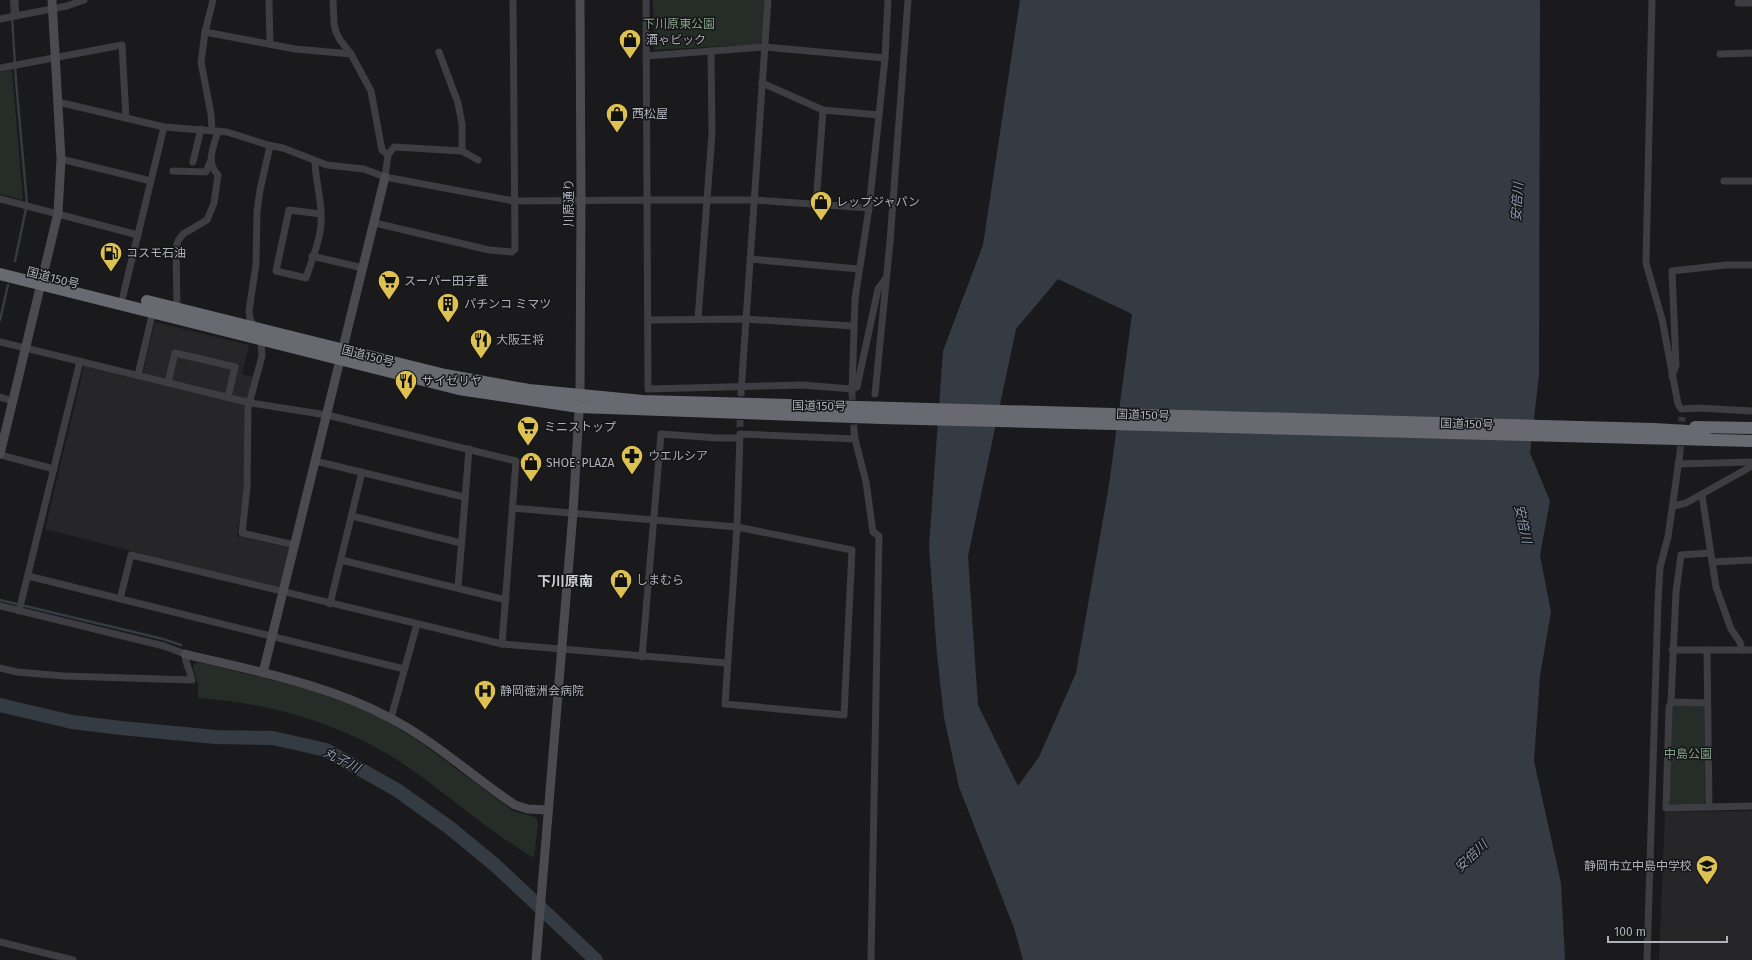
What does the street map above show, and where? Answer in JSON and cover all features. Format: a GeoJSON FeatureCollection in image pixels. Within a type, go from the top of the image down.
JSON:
{"type":"FeatureCollection","features":[{"type":"Feature","properties":{"kind":"highway","name":"国道150号"},"geometry":{"type":"LineString","coordinates":[[0,265],[42,279],[261,340],[342,354],[579,401],[694,403],[881,413],[1654,434],[1752,435]]}},
{"type":"Feature","properties":{"kind":"highway","name":"国道150号"},"geometry":{"type":"LineString","coordinates":[[0,274],[42,279],[177,308],[255,327],[342,354]]}},
{"type":"Feature","properties":{"kind":"highway","name":"国道150号"},"geometry":{"type":"LineString","coordinates":[[1654,434],[1710,427],[1752,428]]}},
{"type":"Feature","properties":{"kind":"highway","name":"国道150号"},"geometry":{"type":"LineString","coordinates":[[1654,434],[1752,441]]}},
{"type":"Feature","properties":{"kind":"highway","name":"国道150号"},"geometry":{"type":"LineString","coordinates":[[1654,434],[1752,446]]}},
{"type":"Feature","properties":{"kind":"street"},"geometry":{"type":"LineString","coordinates":[[15,0],[16,16]]}},
{"type":"Feature","properties":{"kind":"street"},"geometry":{"type":"LineString","coordinates":[[0,19],[16,16],[52,5],[84,0]]}},
{"type":"Feature","properties":{"kind":"street"},"geometry":{"type":"LineString","coordinates":[[173,172],[206,172],[210,160],[215,130],[201,62],[205,32],[213,0]]}},
{"type":"Feature","properties":{"kind":"street"},"geometry":{"type":"LineString","coordinates":[[269,0],[270,44]]}},
{"type":"Feature","properties":{"kind":"street"},"geometry":{"type":"LineString","coordinates":[[333,0],[334,24],[336,32],[340,40],[351,54],[370,91],[382,150],[388,155]]}},
{"type":"Feature","properties":{"kind":"street"},"geometry":{"type":"LineString","coordinates":[[374,223],[489,250],[512,252],[515,249],[513,0]]}},
{"type":"Feature","properties":{"kind":"street","name":"川原通り"},"geometry":{"type":"LineString","coordinates":[[536,960],[573,513],[579,401],[581,201],[580,0]]}},
{"type":"Feature","properties":{"kind":"street"},"geometry":{"type":"LineString","coordinates":[[646,0],[648,389],[741,390],[802,385],[852,391],[857,387],[878,289],[886,278]]}},
{"type":"Feature","properties":{"kind":"street"},"geometry":{"type":"LineString","coordinates":[[741,390],[768,0]]}},
{"type":"Feature","properties":{"kind":"street"},"geometry":{"type":"LineString","coordinates":[[852,391],[853,326],[858,270],[869,208],[885,58],[888,0]]}},
{"type":"Feature","properties":{"kind":"street"},"geometry":{"type":"LineString","coordinates":[[875,394],[886,278],[908,0]]}},
{"type":"Feature","properties":{"kind":"street"},"geometry":{"type":"LineString","coordinates":[[1652,0],[1646,263],[1662,319],[1672,376],[1681,413],[1698,408],[1752,412]]}},
{"type":"Feature","properties":{"kind":"street"},"geometry":{"type":"LineString","coordinates":[[1738,3],[1752,3]]}},
{"type":"Feature","properties":{"kind":"street"},"geometry":{"type":"LineString","coordinates":[[52,5],[61,159],[58,213],[0,454],[54,469]]}},
{"type":"Feature","properties":{"kind":"street"},"geometry":{"type":"LineString","coordinates":[[205,32],[326,53],[351,54]]}},
{"type":"Feature","properties":{"kind":"street"},"geometry":{"type":"LineString","coordinates":[[0,68],[122,45],[126,118]]}},
{"type":"Feature","properties":{"kind":"street"},"geometry":{"type":"LineString","coordinates":[[646,56],[765,48],[885,58]]}},
{"type":"Feature","properties":{"kind":"street"},"geometry":{"type":"LineString","coordinates":[[439,52],[459,108],[462,124],[462,151]]}},
{"type":"Feature","properties":{"kind":"street"},"geometry":{"type":"LineString","coordinates":[[698,319],[712,134],[711,52]]}},
{"type":"Feature","properties":{"kind":"street"},"geometry":{"type":"LineString","coordinates":[[1720,54],[1752,53]]}},
{"type":"Feature","properties":{"kind":"street"},"geometry":{"type":"LineString","coordinates":[[762,83],[823,110],[879,115]]}},
{"type":"Feature","properties":{"kind":"street"},"geometry":{"type":"LineString","coordinates":[[58,102],[164,127],[215,130],[282,148],[327,165],[364,169],[385,177],[514,201],[754,200],[869,208]]}},
{"type":"Feature","properties":{"kind":"street"},"geometry":{"type":"LineString","coordinates":[[816,204],[823,110]]}},
{"type":"Feature","properties":{"kind":"street"},"geometry":{"type":"LineString","coordinates":[[123,296],[164,127]]}},
{"type":"Feature","properties":{"kind":"street"},"geometry":{"type":"LineString","coordinates":[[192,162],[201,130]]}},
{"type":"Feature","properties":{"kind":"street"},"geometry":{"type":"LineString","coordinates":[[255,327],[250,319],[249,311],[252,281],[256,264],[255,242],[257,212],[260,190],[270,146]]}},
{"type":"Feature","properties":{"kind":"street"},"geometry":{"type":"LineString","coordinates":[[263,674],[374,223],[385,177],[388,155],[392,149],[398,147],[462,151],[478,160]]}},
{"type":"Feature","properties":{"kind":"street"},"geometry":{"type":"LineString","coordinates":[[61,159],[151,181]]}},
{"type":"Feature","properties":{"kind":"street"},"geometry":{"type":"LineString","coordinates":[[177,308],[176,248],[183,234],[207,220],[210,214],[214,203],[218,175],[211,166],[210,160]]}},
{"type":"Feature","properties":{"kind":"street"},"geometry":{"type":"LineString","coordinates":[[315,161],[315,177],[321,214],[322,224],[306,278],[276,271],[289,210],[321,214]]}},
{"type":"Feature","properties":{"kind":"street"},"geometry":{"type":"LineString","coordinates":[[1724,181],[1752,181]]}},
{"type":"Feature","properties":{"kind":"street"},"geometry":{"type":"LineString","coordinates":[[0,199],[138,235]]}},
{"type":"Feature","properties":{"kind":"street"},"geometry":{"type":"LineString","coordinates":[[312,256],[363,268]]}},
{"type":"Feature","properties":{"kind":"street"},"geometry":{"type":"LineString","coordinates":[[750,259],[858,270]]}},
{"type":"Feature","properties":{"kind":"street"},"geometry":{"type":"LineString","coordinates":[[1672,376],[1676,366],[1672,271],[1726,265],[1752,265]]}},
{"type":"Feature","properties":{"kind":"street"},"geometry":{"type":"LineString","coordinates":[[138,376],[154,311]]}},
{"type":"Feature","properties":{"kind":"street"},"geometry":{"type":"LineString","coordinates":[[648,320],[745,318],[853,326]]}},
{"type":"Feature","properties":{"kind":"street"},"geometry":{"type":"LineString","coordinates":[[261,340],[262,356],[248,421],[247,488],[242,533],[295,545]]}},
{"type":"Feature","properties":{"kind":"street"},"geometry":{"type":"LineString","coordinates":[[0,342],[251,403],[327,415],[516,461],[502,644]]}},
{"type":"Feature","properties":{"kind":"street"},"geometry":{"type":"LineString","coordinates":[[168,383],[175,353],[235,367],[228,397]]}},
{"type":"Feature","properties":{"kind":"street"},"geometry":{"type":"LineString","coordinates":[[19,611],[80,361]]}},
{"type":"Feature","properties":{"kind":"street"},"geometry":{"type":"LineString","coordinates":[[0,397],[13,400]]}},
{"type":"Feature","properties":{"kind":"street"},"geometry":{"type":"LineString","coordinates":[[854,430],[866,482],[873,532],[879,536],[871,960]]}},
{"type":"Feature","properties":{"kind":"street"},"geometry":{"type":"LineString","coordinates":[[512,508],[737,527],[852,550],[844,715],[725,704],[737,527],[740,433]]}},
{"type":"Feature","properties":{"kind":"street"},"geometry":{"type":"LineString","coordinates":[[642,657],[661,434],[718,438],[740,433],[855,439]]}},
{"type":"Feature","properties":{"kind":"street"},"geometry":{"type":"LineString","coordinates":[[458,588],[469,449]]}},
{"type":"Feature","properties":{"kind":"street"},"geometry":{"type":"LineString","coordinates":[[1647,960],[1660,567],[1674,506],[1680,453]]}},
{"type":"Feature","properties":{"kind":"street"},"geometry":{"type":"LineString","coordinates":[[315,461],[464,497]]}},
{"type":"Feature","properties":{"kind":"street"},"geometry":{"type":"LineString","coordinates":[[1678,464],[1752,462]]}},
{"type":"Feature","properties":{"kind":"street"},"geometry":{"type":"LineString","coordinates":[[1674,506],[1679,506],[1702,495],[1752,466]]}},
{"type":"Feature","properties":{"kind":"street"},"geometry":{"type":"LineString","coordinates":[[330,604],[362,472]]}},
{"type":"Feature","properties":{"kind":"street"},"geometry":{"type":"LineString","coordinates":[[1702,495],[1710,553],[1719,594],[1731,629],[1740,642],[1742,650]]}},
{"type":"Feature","properties":{"kind":"street"},"geometry":{"type":"LineString","coordinates":[[352,516],[461,543]]}},
{"type":"Feature","properties":{"kind":"street"},"geometry":{"type":"LineString","coordinates":[[1710,553],[1681,555],[1676,592],[1672,650],[1666,808],[1752,806]]}},
{"type":"Feature","properties":{"kind":"street"},"geometry":{"type":"LineString","coordinates":[[120,599],[131,555],[283,593],[502,644],[561,651],[727,663]]}},
{"type":"Feature","properties":{"kind":"street"},"geometry":{"type":"LineString","coordinates":[[341,560],[506,600]]}},
{"type":"Feature","properties":{"kind":"street"},"geometry":{"type":"LineString","coordinates":[[1712,562],[1752,560]]}},
{"type":"Feature","properties":{"kind":"street"},"geometry":{"type":"LineString","coordinates":[[28,576],[404,669]]}},
{"type":"Feature","properties":{"kind":"street"},"geometry":{"type":"LineString","coordinates":[[0,606],[164,646],[185,654],[316,687],[356,702],[391,718],[442,750],[515,805],[528,809],[548,810]]}},
{"type":"Feature","properties":{"kind":"street"},"geometry":{"type":"LineString","coordinates":[[391,718],[416,624]]}},
{"type":"Feature","properties":{"kind":"street"},"geometry":{"type":"LineString","coordinates":[[1672,650],[1752,650]]}},
{"type":"Feature","properties":{"kind":"street"},"geometry":{"type":"LineString","coordinates":[[1707,650],[1709,807]]}},
{"type":"Feature","properties":{"kind":"street"},"geometry":{"type":"LineString","coordinates":[[0,668],[17,672],[64,676],[192,680],[190,669],[185,661],[185,654]]}},
{"type":"Feature","properties":{"kind":"street"},"geometry":{"type":"LineString","coordinates":[[1671,702],[1707,703]]}},
{"type":"Feature","properties":{"kind":"street"},"geometry":{"type":"LineString","coordinates":[[0,942],[73,960]]}},
{"type":"Feature","properties":{"kind":"shaded area"},"geometry":{"type":"Polygon","coordinates":[[[155,322],[249,345],[242,374],[253,377],[247,399],[145,374],[143,371],[155,322]]]}},
{"type":"Feature","properties":{"kind":"shaded area"},"geometry":{"type":"Polygon","coordinates":[[[84,366],[246,405],[243,494],[237,536],[291,548],[281,589],[45,529],[84,366]]]}},
{"type":"Feature","properties":{"kind":"shaded area","name":"静岡市立中島中学校"},"geometry":{"type":"Polygon","coordinates":[[[1752,811],[1752,960],[1659,960],[1665,812],[1752,811]]]}},
{"type":"Feature","properties":{"kind":"green space","name":"下川原東公園"},"geometry":{"type":"Polygon","coordinates":[[[653,0],[765,0],[763,40],[759,44],[654,50],[653,0]]]}},
{"type":"Feature","properties":{"kind":"green space"},"geometry":{"type":"Polygon","coordinates":[[[12,70],[23,200],[0,194],[0,72],[12,70]]]}},
{"type":"Feature","properties":{"kind":"green space"},"geometry":{"type":"Polygon","coordinates":[[[197,662],[301,687],[357,707],[383,719],[420,742],[513,811],[535,817],[538,824],[534,858],[487,826],[411,769],[362,740],[310,719],[282,711],[255,705],[198,698],[198,685],[193,666],[197,662]]]}},
{"type":"Feature","properties":{"kind":"green space","name":"中島公園"},"geometry":{"type":"Polygon","coordinates":[[[1674,705],[1701,705],[1704,708],[1705,800],[1703,804],[1671,804],[1669,801],[1671,708],[1674,705]]]}},
{"type":"Feature","properties":{"kind":"water","name":"安倍川"},"geometry":{"type":"Polygon","coordinates":[[[1020,0],[1540,0],[1539,375],[1530,453],[1550,501],[1540,555],[1551,612],[1540,676],[1534,761],[1561,883],[1565,960],[1023,960],[1014,928],[959,787],[944,717],[937,655],[929,546],[943,351],[983,245],[1020,0]],[[1058,279],[1016,329],[968,556],[978,705],[1018,786],[1039,757],[1076,673],[1109,485],[1132,314],[1058,279]]]}},
{"type":"Feature","properties":{"kind":"waterway"},"geometry":{"type":"LineString","coordinates":[[11,0],[16,81],[27,204],[15,261]]}},
{"type":"Feature","properties":{"kind":"waterway"},"geometry":{"type":"LineString","coordinates":[[0,320],[8,285]]}},
{"type":"Feature","properties":{"kind":"waterway"},"geometry":{"type":"LineString","coordinates":[[0,600],[163,639],[181,645]]}},
{"type":"Feature","properties":{"kind":"waterway","name":"丸子川"},"geometry":{"type":"LineString","coordinates":[[0,705],[72,722],[216,737],[273,738],[326,750],[397,790],[450,828],[495,865],[596,960]]}},
{"type":"Feature","properties":{"kind":"tunnel"},"geometry":{"type":"LineString","coordinates":[[740,427],[741,393]]}},
{"type":"Feature","properties":{"kind":"tunnel"},"geometry":{"type":"LineString","coordinates":[[852,393],[854,430]]}},
{"type":"Feature","properties":{"kind":"tunnel"},"geometry":{"type":"LineString","coordinates":[[1680,453],[1682,417]]}},
{"type":"Feature","properties":{"kind":"place","name":"酒ゃビック"},"geometry":{"type":"Point","coordinates":[630,60]}},
{"type":"Feature","properties":{"kind":"place","name":"西松屋"},"geometry":{"type":"Point","coordinates":[617,134]}},
{"type":"Feature","properties":{"kind":"place","name":"レップジャパン"},"geometry":{"type":"Point","coordinates":[821,222]}},
{"type":"Feature","properties":{"kind":"place","name":"コスモ石油"},"geometry":{"type":"Point","coordinates":[111,272]}},
{"type":"Feature","properties":{"kind":"place","name":"スーパー田子重"},"geometry":{"type":"Point","coordinates":[389,300]}},
{"type":"Feature","properties":{"kind":"place","name":"パチンコ ミマツ"},"geometry":{"type":"Point","coordinates":[448,324]}},
{"type":"Feature","properties":{"kind":"place","name":"大阪王将"},"geometry":{"type":"Point","coordinates":[481,360]}},
{"type":"Feature","properties":{"kind":"place","name":"サイゼリヤ"},"geometry":{"type":"Point","coordinates":[406,400]}},
{"type":"Feature","properties":{"kind":"place","name":"ミニストップ"},"geometry":{"type":"Point","coordinates":[528,446]}},
{"type":"Feature","properties":{"kind":"place","name":"ウエルシア"},"geometry":{"type":"Point","coordinates":[632,476]}},
{"type":"Feature","properties":{"kind":"place","name":"SHOE･PLAZA"},"geometry":{"type":"Point","coordinates":[531,482]}},
{"type":"Feature","properties":{"kind":"place","name":"しまむら"},"geometry":{"type":"Point","coordinates":[621,600]}},
{"type":"Feature","properties":{"kind":"place","name":"静岡徳洲会病院"},"geometry":{"type":"Point","coordinates":[485,710]}},
{"type":"Feature","properties":{"kind":"place","name":"静岡市立中島中学校"},"geometry":{"type":"Point","coordinates":[1707,886]}},
{"type":"Feature","properties":{"kind":"district","name":"下川原南"},"geometry":{"type":"Point","coordinates":[565,581]}}]}
